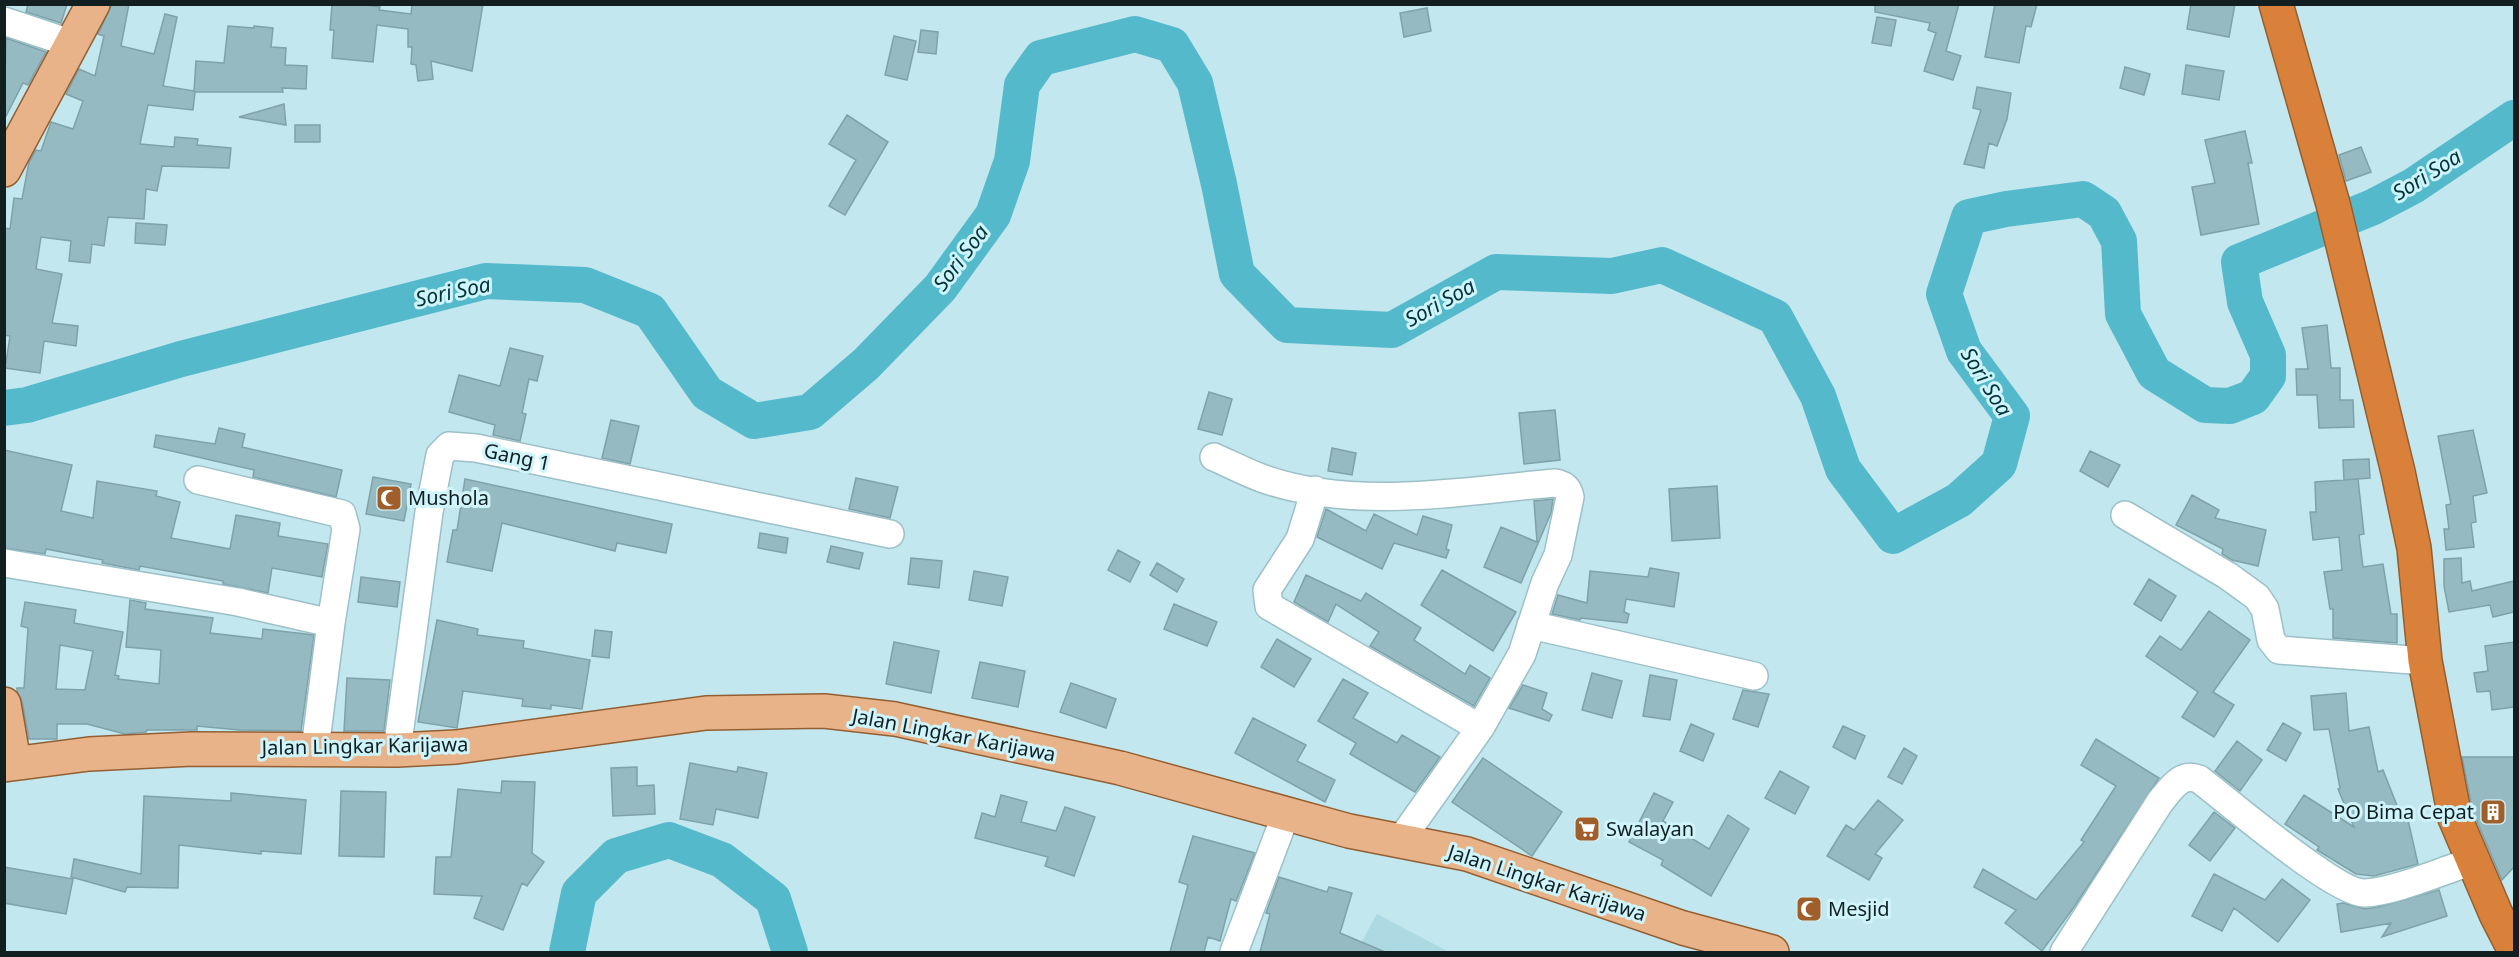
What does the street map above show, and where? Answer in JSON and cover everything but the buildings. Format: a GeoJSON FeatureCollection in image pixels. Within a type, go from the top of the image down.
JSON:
{"type":"FeatureCollection","features":[{"type":"Feature","properties":{"kind":"highway"},"geometry":{"type":"LineString","coordinates":[[2276,4],[2333,204],[2414,548],[2425,661],[2455,818],[2496,914],[2514,949]]}},
{"type":"Feature","properties":{"kind":"main road"},"geometry":{"type":"LineString","coordinates":[[4,170],[93,4]]}},
{"type":"Feature","properties":{"kind":"main road"},"geometry":{"type":"LineString","coordinates":[[4,704],[9,764]]}},
{"type":"Feature","properties":{"kind":"main road","name":"Jalan Lingkar Karijawa"},"geometry":{"type":"LineString","coordinates":[[9,764],[89,754],[192,749],[397,750],[456,747],[706,713],[824,711],[895,719],[1120,768],[1286,814],[1467,854],[1683,928],[1772,952]]}},
{"type":"Feature","properties":{"kind":"street"},"geometry":{"type":"LineString","coordinates":[[4,21],[73,44]]}},
{"type":"Feature","properties":{"kind":"street","name":"Gang 1"},"geometry":{"type":"LineString","coordinates":[[397,750],[429,512],[440,455],[448,446],[476,448],[890,534]]}},
{"type":"Feature","properties":{"kind":"street"},"geometry":{"type":"LineString","coordinates":[[1214,457],[1265,480],[1359,497],[1396,497],[1563,484],[1570,497],[1563,536],[1522,654],[1480,728],[1400,841]]}},
{"type":"Feature","properties":{"kind":"street"},"geometry":{"type":"LineString","coordinates":[[198,480],[342,514],[346,529],[315,749]]}},
{"type":"Feature","properties":{"kind":"street"},"geometry":{"type":"LineString","coordinates":[[1315,490],[1300,539],[1267,590],[1269,606],[1480,728]]}},
{"type":"Feature","properties":{"kind":"street"},"geometry":{"type":"LineString","coordinates":[[2125,515],[2229,576],[2257,597],[2265,609],[2273,645],[2279,650],[2425,661]]}},
{"type":"Feature","properties":{"kind":"street"},"geometry":{"type":"LineString","coordinates":[[4,564],[238,602],[331,623]]}},
{"type":"Feature","properties":{"kind":"street"},"geometry":{"type":"LineString","coordinates":[[1531,625],[1754,676]]}},
{"type":"Feature","properties":{"kind":"street"},"geometry":{"type":"LineString","coordinates":[[2064,952],[2160,802],[2178,781],[2186,777],[2199,779],[2284,845],[2350,890],[2378,891],[2474,861]]}},
{"type":"Feature","properties":{"kind":"street"},"geometry":{"type":"LineString","coordinates":[[1234,952],[1286,814]]}},
{"type":"Feature","properties":{"kind":"shaded area"},"geometry":{"type":"Polygon","coordinates":[[[1377,914],[1449,952],[1356,952],[1377,914]]]}},
{"type":"Feature","properties":{"kind":"waterway","name":"Sori Soa"},"geometry":{"type":"LineString","coordinates":[[4,408],[27,405],[181,359],[486,281],[585,285],[650,311],[707,393],[754,421],[810,412],[866,364],[940,288],[993,215],[1012,161],[1022,85],[1041,58],[1135,34],[1172,45],[1195,83],[1237,274],[1287,325],[1392,330],[1496,272],[1612,276],[1662,265],[1775,317],[1818,396],[1843,469],[1893,536],[1959,500],[1999,464],[2012,416],[1964,351],[1944,294],[1969,217],[2006,209],[2083,199],[2104,213],[2119,241],[2123,314],[2154,373],[2205,405],[2230,406],[2253,397],[2268,376],[2268,355],[2245,302],[2239,262],[2373,207],[2413,186],[2514,118]]}},
{"type":"Feature","properties":{"kind":"waterway"},"geometry":{"type":"LineString","coordinates":[[567,952],[579,893],[616,856],[669,840],[722,860],[773,899],[790,952]]}},
{"type":"Feature","properties":{"kind":"place","name":"Mushola"},"geometry":{"type":"Point","coordinates":[389,498]}},
{"type":"Feature","properties":{"kind":"place","name":"PO Bima Cepat"},"geometry":{"type":"Point","coordinates":[2493,812]}},
{"type":"Feature","properties":{"kind":"place","name":"Swalayan"},"geometry":{"type":"Point","coordinates":[1587,829]}},
{"type":"Feature","properties":{"kind":"place","name":"Mesjid"},"geometry":{"type":"Point","coordinates":[1809,909]}}]}
